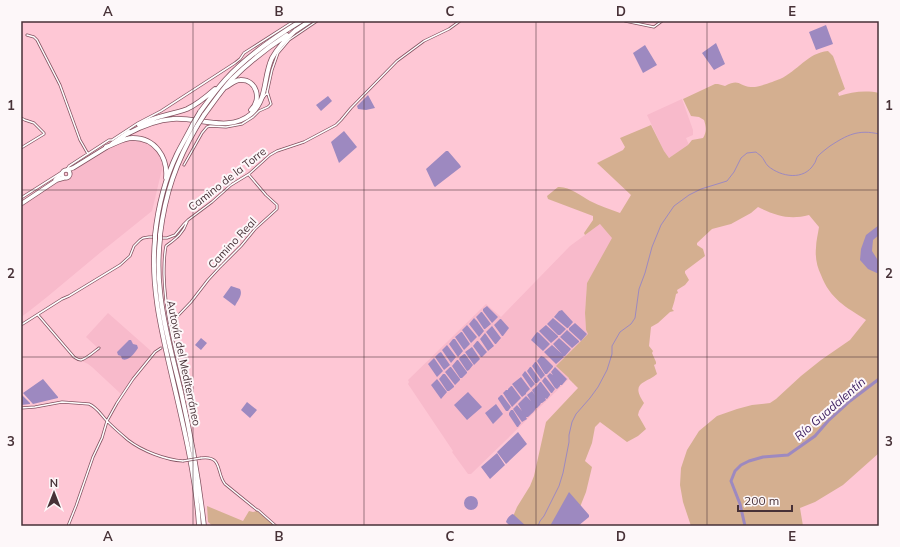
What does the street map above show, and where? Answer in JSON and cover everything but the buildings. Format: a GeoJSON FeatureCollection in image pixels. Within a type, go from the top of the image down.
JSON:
{"type":"FeatureCollection","features":[{"type":"Feature","properties":{"kind":"highway","name":"Autovía del Mediterráneo"},"geometry":{"type":"LineString","coordinates":[[204,526],[192,442],[162,307],[158,270],[159,211],[165,185],[176,155],[224,81],[253,54],[301,21]]}},
{"type":"Feature","properties":{"kind":"highway","name":"Autovía del Mediterráneo"},"geometry":{"type":"LineString","coordinates":[[202,114],[252,61],[310,21]]}},
{"type":"Feature","properties":{"kind":"highway"},"geometry":{"type":"LineString","coordinates":[[112,142],[151,122],[165,119],[185,119],[219,124],[235,122],[249,115],[257,108],[262,99],[266,88],[272,59],[275,53],[284,41],[296,30]]}},
{"type":"Feature","properties":{"kind":"highway"},"geometry":{"type":"LineString","coordinates":[[138,126],[152,120],[171,116],[216,121],[233,120],[242,117],[254,108],[258,98],[252,83],[237,80],[226,87]]}},
{"type":"Feature","properties":{"kind":"highway"},"geometry":{"type":"LineString","coordinates":[[127,134],[145,122],[197,104],[206,98],[224,81]]}},
{"type":"Feature","properties":{"kind":"highway","name":"Autovía del Mediterráneo"},"geometry":{"type":"LineString","coordinates":[[195,125],[173,176],[167,198],[154,254],[154,278],[158,314],[189,451],[199,526]]}},
{"type":"Feature","properties":{"kind":"highway"},"geometry":{"type":"LineString","coordinates":[[106,148],[121,140],[132,138],[150,143],[157,148],[164,158],[166,169],[165,185]]}},
{"type":"Feature","properties":{"kind":"main road"},"geometry":{"type":"LineString","coordinates":[[21,203],[57,178],[106,148],[112,142]]}},
{"type":"Feature","properties":{"kind":"street"},"geometry":{"type":"LineString","coordinates":[[21,198],[65,173],[69,166],[106,142],[112,142],[138,123],[161,111],[235,63],[244,53],[294,21]]}},
{"type":"Feature","properties":{"kind":"street"},"geometry":{"type":"LineString","coordinates":[[184,166],[206,127],[226,127],[242,124],[253,117],[259,110],[270,106],[271,103],[266,88],[275,59],[289,40],[317,21]]}},
{"type":"Feature","properties":{"kind":"street","name":"Camino de la Torre"},"geometry":{"type":"LineString","coordinates":[[21,326],[120,264],[130,256],[134,246],[143,238],[172,237],[188,220],[231,185],[249,174],[270,155],[277,151],[304,142],[336,125],[397,62],[424,41],[449,29],[460,21]]}},
{"type":"Feature","properties":{"kind":"street"},"geometry":{"type":"LineString","coordinates":[[625,21],[654,27],[662,21]]}},
{"type":"Feature","properties":{"kind":"street"},"geometry":{"type":"LineString","coordinates":[[27,35],[34,37],[37,40],[60,85],[80,140],[88,154]]}},
{"type":"Feature","properties":{"kind":"street"},"geometry":{"type":"LineString","coordinates":[[266,88],[269,98]]}},
{"type":"Feature","properties":{"kind":"street"},"geometry":{"type":"LineString","coordinates":[[262,99],[269,98]]}},
{"type":"Feature","properties":{"kind":"street"},"geometry":{"type":"LineString","coordinates":[[21,118],[34,123],[44,133],[21,148]]}},
{"type":"Feature","properties":{"kind":"street","name":"Camino Real"},"geometry":{"type":"LineString","coordinates":[[169,325],[255,229],[277,209],[277,204],[266,195],[249,174]]}},
{"type":"Feature","properties":{"kind":"street"},"geometry":{"type":"LineString","coordinates":[[186,395],[169,325],[165,292],[165,248],[180,235],[188,220]]}},
{"type":"Feature","properties":{"kind":"street"},"geometry":{"type":"LineString","coordinates":[[38,315],[77,359],[79,360],[84,358],[99,348]]}},
{"type":"Feature","properties":{"kind":"street"},"geometry":{"type":"LineString","coordinates":[[68,526],[93,457],[102,438],[107,421],[133,379],[155,352],[161,348]]}},
{"type":"Feature","properties":{"kind":"street"},"geometry":{"type":"LineString","coordinates":[[21,408],[62,402],[89,404],[99,411],[107,421],[128,440],[154,454],[183,461],[209,458],[215,461],[219,467],[225,484],[276,526]]}},
{"type":"Feature","properties":{"kind":"shaded area"},"geometry":{"type":"Polygon","coordinates":[[[826,25],[833,44],[816,50],[809,32],[826,25]]]}},
{"type":"Feature","properties":{"kind":"shaded area"},"geometry":{"type":"Polygon","coordinates":[[[716,43],[725,64],[714,70],[702,53],[716,43]]]}},
{"type":"Feature","properties":{"kind":"shaded area"},"geometry":{"type":"Polygon","coordinates":[[[645,45],[657,65],[643,73],[633,53],[645,45]]]}},
{"type":"Feature","properties":{"kind":"shaded area"},"geometry":{"type":"Polygon","coordinates":[[[828,51],[833,56],[845,89],[838,93],[839,96],[859,92],[879,93],[879,453],[843,485],[815,502],[800,508],[803,526],[691,526],[683,502],[680,485],[681,468],[687,450],[699,431],[717,416],[752,405],[770,403],[821,360],[850,340],[866,320],[839,302],[825,283],[818,269],[816,258],[816,243],[819,227],[809,215],[789,217],[771,213],[758,207],[751,213],[731,224],[712,229],[697,243],[697,245],[703,249],[705,256],[685,271],[689,280],[685,285],[677,290],[678,293],[676,294],[672,309],[674,311],[670,312],[651,327],[649,346],[653,351],[652,353],[656,362],[654,365],[657,374],[641,384],[638,391],[644,403],[638,415],[646,429],[638,436],[627,442],[600,422],[595,427],[592,443],[585,461],[592,467],[586,492],[578,512],[569,526],[509,526],[517,507],[530,486],[534,476],[546,422],[578,388],[556,366],[588,334],[586,330],[585,313],[587,283],[612,238],[600,224],[585,235],[584,233],[593,220],[593,216],[548,199],[547,196],[558,187],[562,187],[575,192],[594,203],[620,213],[631,195],[597,163],[623,150],[625,147],[620,138],[651,125],[669,158],[688,145],[692,140],[703,138],[706,131],[704,120],[699,117],[691,116],[683,99],[715,84],[725,86],[736,83],[754,87],[766,84],[786,76],[814,55],[828,51]]]}},
{"type":"Feature","properties":{"kind":"shaded area"},"geometry":{"type":"Polygon","coordinates":[[[368,95],[375,108],[366,110],[358,109],[357,106],[368,95]]]}},
{"type":"Feature","properties":{"kind":"shaded area"},"geometry":{"type":"Polygon","coordinates":[[[328,96],[332,101],[321,111],[316,105],[328,96]]]}},
{"type":"Feature","properties":{"kind":"shaded area"},"geometry":{"type":"Polygon","coordinates":[[[682,99],[693,130],[693,135],[686,138],[689,145],[669,158],[664,151],[647,115],[682,99]]]}},
{"type":"Feature","properties":{"kind":"shaded area"},"geometry":{"type":"Polygon","coordinates":[[[344,131],[357,147],[339,163],[331,142],[344,131]]]}},
{"type":"Feature","properties":{"kind":"shaded area"},"geometry":{"type":"Polygon","coordinates":[[[135,139],[148,143],[157,152],[163,165],[152,211],[21,317],[21,205],[97,155],[120,142],[135,139]]]}},
{"type":"Feature","properties":{"kind":"shaded area"},"geometry":{"type":"Polygon","coordinates":[[[446,151],[448,151],[461,167],[435,187],[426,169],[446,151]]]}},
{"type":"Feature","properties":{"kind":"shaded area"},"geometry":{"type":"Polygon","coordinates":[[[600,224],[614,239],[587,283],[585,313],[586,330],[588,334],[570,378],[471,474],[468,474],[408,384],[408,380],[486,304],[501,317],[570,246],[600,224]]]}},
{"type":"Feature","properties":{"kind":"shaded area"},"geometry":{"type":"Polygon","coordinates":[[[879,225],[879,235],[873,240],[872,251],[879,262],[879,274],[868,269],[860,260],[861,249],[866,235],[879,225]]]}},
{"type":"Feature","properties":{"kind":"shaded area"},"geometry":{"type":"Polygon","coordinates":[[[231,286],[240,289],[241,291],[240,298],[235,306],[223,297],[231,286]]]}},
{"type":"Feature","properties":{"kind":"shaded area"},"geometry":{"type":"Polygon","coordinates":[[[487,306],[498,317],[492,323],[483,311],[483,309],[487,306]]]}},
{"type":"Feature","properties":{"kind":"shaded area"},"geometry":{"type":"Polygon","coordinates":[[[562,310],[573,322],[568,328],[554,317],[559,311],[562,310]]]}},
{"type":"Feature","properties":{"kind":"shaded area"},"geometry":{"type":"Polygon","coordinates":[[[481,312],[491,324],[485,329],[476,317],[481,312]]]}},
{"type":"Feature","properties":{"kind":"shaded area"},"geometry":{"type":"Polygon","coordinates":[[[108,313],[151,351],[151,356],[121,394],[92,367],[82,361],[99,349],[86,337],[108,313]]]}},
{"type":"Feature","properties":{"kind":"shaded area"},"geometry":{"type":"Polygon","coordinates":[[[474,318],[484,331],[479,337],[469,324],[474,318]]]}},
{"type":"Feature","properties":{"kind":"shaded area"},"geometry":{"type":"Polygon","coordinates":[[[553,318],[566,329],[560,335],[558,335],[547,324],[553,318]]]}},
{"type":"Feature","properties":{"kind":"shaded area"},"geometry":{"type":"Polygon","coordinates":[[[500,319],[509,328],[503,336],[494,325],[500,319]]]}},
{"type":"Feature","properties":{"kind":"shaded area"},"geometry":{"type":"Polygon","coordinates":[[[575,323],[587,334],[581,341],[569,330],[569,328],[575,323]]]}},
{"type":"Feature","properties":{"kind":"shaded area"},"geometry":{"type":"Polygon","coordinates":[[[467,325],[477,337],[471,343],[462,330],[467,325]]]}},
{"type":"Feature","properties":{"kind":"shaded area"},"geometry":{"type":"Polygon","coordinates":[[[546,325],[558,336],[551,343],[539,331],[546,325]]]}},
{"type":"Feature","properties":{"kind":"shaded area"},"geometry":{"type":"Polygon","coordinates":[[[492,326],[501,338],[496,344],[486,332],[492,326]]]}},
{"type":"Feature","properties":{"kind":"shaded area"},"geometry":{"type":"Polygon","coordinates":[[[567,330],[579,341],[572,348],[560,337],[567,330]]]}},
{"type":"Feature","properties":{"kind":"shaded area"},"geometry":{"type":"Polygon","coordinates":[[[461,332],[470,344],[464,350],[455,337],[461,332]]]}},
{"type":"Feature","properties":{"kind":"shaded area"},"geometry":{"type":"Polygon","coordinates":[[[537,332],[550,344],[543,351],[531,340],[537,332]]]}},
{"type":"Feature","properties":{"kind":"shaded area"},"geometry":{"type":"Polygon","coordinates":[[[485,333],[494,346],[488,351],[480,339],[485,333]]]}},
{"type":"Feature","properties":{"kind":"shaded area"},"geometry":{"type":"Polygon","coordinates":[[[201,338],[207,343],[201,350],[195,345],[201,338]]]}},
{"type":"Feature","properties":{"kind":"shaded area"},"geometry":{"type":"Polygon","coordinates":[[[559,338],[571,349],[556,364],[544,352],[552,345],[562,354],[553,344],[559,338]]]}},
{"type":"Feature","properties":{"kind":"shaded area"},"geometry":{"type":"Polygon","coordinates":[[[453,339],[455,339],[463,351],[458,357],[449,344],[453,339]]]}},
{"type":"Feature","properties":{"kind":"shaded area"},"geometry":{"type":"Polygon","coordinates":[[[129,340],[131,340],[133,344],[137,345],[138,348],[133,355],[124,360],[118,355],[117,352],[129,340]]]}},
{"type":"Feature","properties":{"kind":"shaded area"},"geometry":{"type":"Polygon","coordinates":[[[477,341],[487,352],[482,357],[473,346],[477,341]]]}},
{"type":"Feature","properties":{"kind":"shaded area"},"geometry":{"type":"Polygon","coordinates":[[[447,345],[456,357],[451,363],[442,350],[447,345]]]}},
{"type":"Feature","properties":{"kind":"shaded area"},"geometry":{"type":"Polygon","coordinates":[[[472,347],[480,359],[474,365],[465,352],[472,347]]]}},
{"type":"Feature","properties":{"kind":"shaded area"},"geometry":{"type":"Polygon","coordinates":[[[441,352],[450,365],[444,370],[435,357],[441,352]]]}},
{"type":"Feature","properties":{"kind":"shaded area"},"geometry":{"type":"Polygon","coordinates":[[[464,354],[473,365],[467,371],[459,359],[464,354]]]}},
{"type":"Feature","properties":{"kind":"shaded area"},"geometry":{"type":"Polygon","coordinates":[[[541,356],[553,366],[547,374],[545,374],[537,361],[541,356]]]}},
{"type":"Feature","properties":{"kind":"shaded area"},"geometry":{"type":"Polygon","coordinates":[[[434,358],[443,371],[437,377],[428,364],[434,358]]]}},
{"type":"Feature","properties":{"kind":"shaded area"},"geometry":{"type":"Polygon","coordinates":[[[457,360],[467,372],[462,378],[460,378],[452,366],[457,360]]]}},
{"type":"Feature","properties":{"kind":"shaded area"},"geometry":{"type":"Polygon","coordinates":[[[535,362],[545,375],[541,379],[532,366],[535,362]]]}},
{"type":"Feature","properties":{"kind":"shaded area"},"geometry":{"type":"Polygon","coordinates":[[[450,367],[460,379],[455,385],[445,372],[450,367]]]}},
{"type":"Feature","properties":{"kind":"shaded area"},"geometry":{"type":"Polygon","coordinates":[[[530,367],[540,380],[537,383],[535,383],[527,371],[530,367]]]}},
{"type":"Feature","properties":{"kind":"shaded area"},"geometry":{"type":"Polygon","coordinates":[[[555,367],[567,379],[557,389],[547,376],[550,373],[553,375],[551,372],[555,367]]]}},
{"type":"Feature","properties":{"kind":"shaded area"},"geometry":{"type":"Polygon","coordinates":[[[525,371],[535,384],[531,388],[522,375],[525,371]]]}},
{"type":"Feature","properties":{"kind":"shaded area"},"geometry":{"type":"Polygon","coordinates":[[[443,374],[445,374],[454,386],[449,391],[447,391],[439,379],[443,374]]]}},
{"type":"Feature","properties":{"kind":"shaded area"},"geometry":{"type":"Polygon","coordinates":[[[521,377],[530,389],[522,397],[512,384],[521,377]]]}},
{"type":"Feature","properties":{"kind":"shaded area"},"geometry":{"type":"Polygon","coordinates":[[[545,377],[555,389],[552,393],[542,381],[545,377]]]}},
{"type":"Feature","properties":{"kind":"shaded area"},"geometry":{"type":"Polygon","coordinates":[[[43,379],[58,398],[33,404],[23,393],[43,379]]]}},
{"type":"Feature","properties":{"kind":"shaded area"},"geometry":{"type":"Polygon","coordinates":[[[437,379],[447,392],[441,399],[431,385],[437,379]]]}},
{"type":"Feature","properties":{"kind":"shaded area"},"geometry":{"type":"Polygon","coordinates":[[[540,382],[550,395],[547,399],[545,398],[546,400],[536,408],[534,412],[526,417],[527,419],[522,422],[513,409],[517,405],[522,411],[518,404],[526,396],[531,401],[527,395],[532,391],[535,395],[532,390],[540,382]]]}},
{"type":"Feature","properties":{"kind":"shaded area"},"geometry":{"type":"Polygon","coordinates":[[[511,386],[521,398],[512,407],[503,393],[511,386]]]}},
{"type":"Feature","properties":{"kind":"shaded area"},"geometry":{"type":"Polygon","coordinates":[[[468,392],[482,407],[467,420],[454,405],[468,392]]]}},
{"type":"Feature","properties":{"kind":"shaded area"},"geometry":{"type":"Polygon","coordinates":[[[21,394],[30,403],[30,404],[21,405],[21,394]]]}},
{"type":"Feature","properties":{"kind":"shaded area"},"geometry":{"type":"Polygon","coordinates":[[[501,395],[511,407],[508,411],[506,411],[498,399],[501,395]]]}},
{"type":"Feature","properties":{"kind":"shaded area"},"geometry":{"type":"Polygon","coordinates":[[[247,402],[257,410],[250,418],[241,410],[247,402]]]}},
{"type":"Feature","properties":{"kind":"shaded area"},"geometry":{"type":"Polygon","coordinates":[[[496,404],[503,414],[493,424],[485,413],[496,404]]]}},
{"type":"Feature","properties":{"kind":"shaded area"},"geometry":{"type":"Polygon","coordinates":[[[511,410],[513,410],[521,423],[518,427],[509,415],[511,410]]]}},
{"type":"Feature","properties":{"kind":"shaded area"},"geometry":{"type":"Polygon","coordinates":[[[518,432],[527,444],[506,464],[497,452],[518,432]]]}},
{"type":"Feature","properties":{"kind":"shaded area"},"geometry":{"type":"Polygon","coordinates":[[[497,453],[505,465],[490,479],[481,467],[497,453]]]}},
{"type":"Feature","properties":{"kind":"shaded area"},"geometry":{"type":"Polygon","coordinates":[[[569,492],[589,515],[589,517],[578,526],[550,526],[569,492]]]}},
{"type":"Feature","properties":{"kind":"shaded area"},"geometry":{"type":"Polygon","coordinates":[[[468,496],[474,496],[478,500],[478,506],[474,510],[468,510],[464,506],[464,500],[468,496]]]}},
{"type":"Feature","properties":{"kind":"shaded area"},"geometry":{"type":"Polygon","coordinates":[[[207,506],[243,521],[249,511],[257,511],[275,526],[213,526],[208,522],[207,506]]]}},
{"type":"Feature","properties":{"kind":"shaded area"},"geometry":{"type":"Polygon","coordinates":[[[513,514],[526,526],[510,526],[506,522],[507,519],[513,514]]]}},
{"type":"Feature","properties":{"kind":"waterway"},"geometry":{"type":"LineString","coordinates":[[538,526],[559,486],[563,473],[572,422],[576,414],[598,387],[607,370],[612,354],[612,346],[620,332],[631,324],[635,318],[639,289],[652,247],[661,225],[674,206],[689,195],[701,189],[727,181],[734,172],[741,158],[747,153],[756,152],[773,170],[792,176],[804,173],[810,169],[815,163],[817,157],[830,146],[847,136],[865,132],[879,134]]}},
{"type":"Feature","properties":{"kind":"waterway","name":"Río Guadalentín"},"geometry":{"type":"LineString","coordinates":[[745,526],[740,504],[731,481],[735,471],[741,465],[749,461],[763,457],[788,455],[815,436],[828,421],[850,401],[879,379]]}}]}
